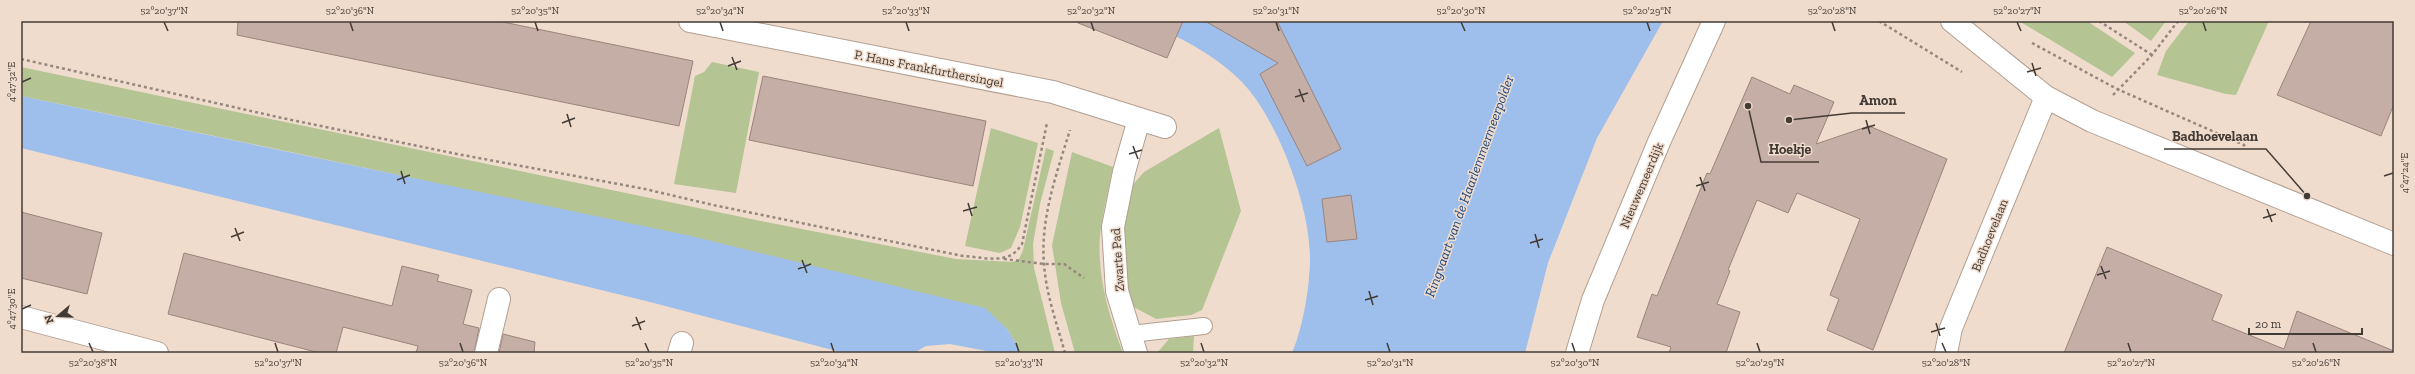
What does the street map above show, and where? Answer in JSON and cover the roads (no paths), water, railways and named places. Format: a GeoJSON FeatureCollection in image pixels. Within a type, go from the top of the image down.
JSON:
{"type":"FeatureCollection","features":[{"type":"Feature","properties":{"kind":"street","name":"P. Hans Frankfurthersingel"},"geometry":{"type":"LineString","coordinates":[[690,21],[1053,92],[1165,127]]}},
{"type":"Feature","properties":{"kind":"street","name":"Nieuwemeerdijk"},"geometry":{"type":"LineString","coordinates":[[1577,353],[1593,300],[1659,142],[1714,21]]}},
{"type":"Feature","properties":{"kind":"street"},"geometry":{"type":"LineString","coordinates":[[1952,21],[2046,97],[2092,121],[2392,239]]}},
{"type":"Feature","properties":{"kind":"street","name":"Badhoevelaan"},"geometry":{"type":"LineString","coordinates":[[1946,353],[1951,328],[2046,97]]}},
{"type":"Feature","properties":{"kind":"street","name":"Zwarte Pad"},"geometry":{"type":"LineString","coordinates":[[1133,344],[1117,291],[1113,227],[1124,172],[1139,119]]}},
{"type":"Feature","properties":{"kind":"street"},"geometry":{"type":"LineString","coordinates":[[486,353],[499,299]]}},
{"type":"Feature","properties":{"kind":"street"},"geometry":{"type":"LineString","coordinates":[[21,317],[109,347],[158,353]]}},
{"type":"Feature","properties":{"kind":"lane"},"geometry":{"type":"LineString","coordinates":[[1133,344],[1204,326]]}},
{"type":"Feature","properties":{"kind":"water","name":"Ringvaart van de Haarlemmermeerpolder"},"geometry":{"type":"Polygon","coordinates":[[[1122,21],[1663,21],[1597,138],[1548,263],[1525,353],[1292,353],[1305,307],[1309,281],[1309,237],[1298,189],[1290,165],[1268,118],[1242,82],[1216,60],[1197,47],[1166,32],[1122,21]]]}},
{"type":"Feature","properties":{"kind":"water"},"geometry":{"type":"Polygon","coordinates":[[[21,96],[691,236],[985,308],[1008,330],[1021,353],[997,353],[950,344],[926,346],[914,353],[844,353],[650,302],[21,148],[21,96]]]}},
{"type":"Feature","properties":{"kind":"place","name":"Hoekje"},"geometry":{"type":"Point","coordinates":[1748,106]}},
{"type":"Feature","properties":{"kind":"place","name":"Amon"},"geometry":{"type":"Point","coordinates":[1789,120]}},
{"type":"Feature","properties":{"kind":"place","name":"Badhoevelaan"},"geometry":{"type":"Point","coordinates":[2307,196]}}]}
